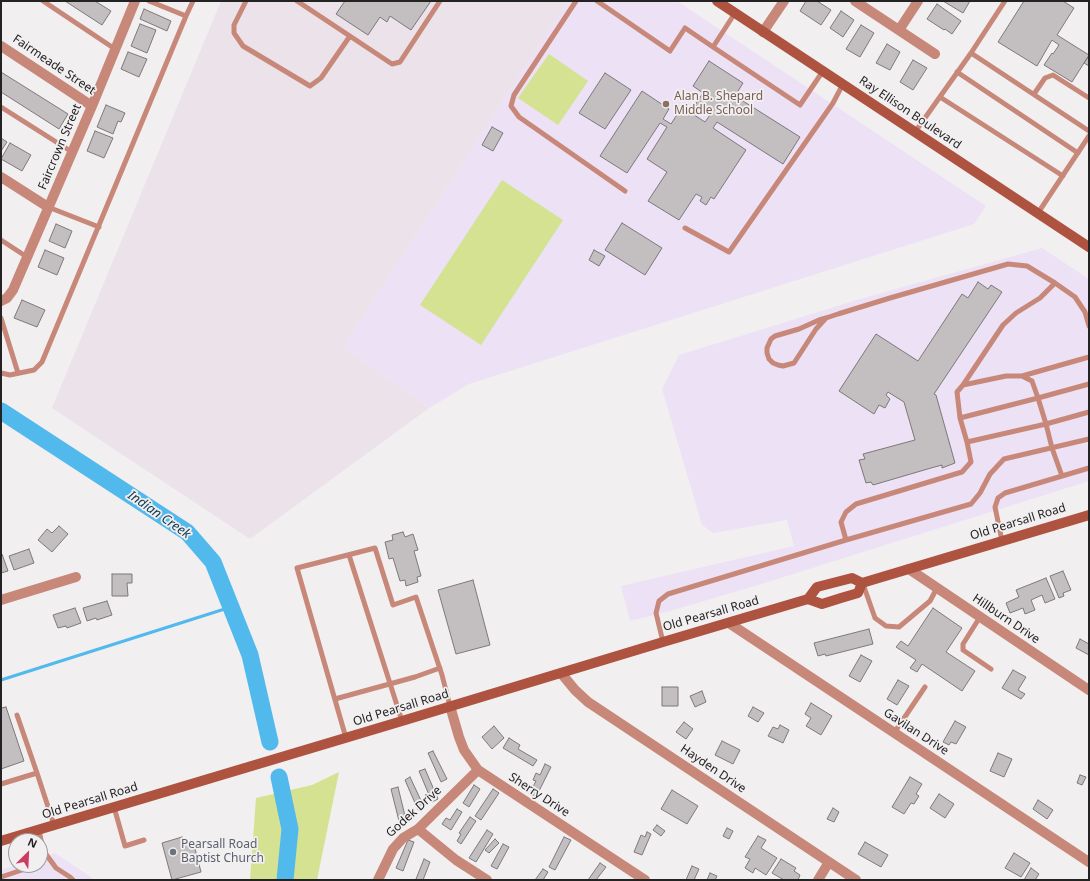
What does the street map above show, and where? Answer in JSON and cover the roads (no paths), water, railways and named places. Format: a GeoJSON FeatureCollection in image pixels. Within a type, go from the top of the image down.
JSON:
{"type":"FeatureCollection","features":[{"type":"Feature","properties":{"kind":"main road","name":"Ray Ellison Boulevard"},"geometry":{"type":"LineString","coordinates":[[717,1],[1089,247]]}},
{"type":"Feature","properties":{"kind":"main road","name":"Old Pearsall Road"},"geometry":{"type":"LineString","coordinates":[[1,841],[808,599],[817,587],[852,578],[862,583],[1089,515]]}},
{"type":"Feature","properties":{"kind":"main road","name":"Old Pearsall Road"},"geometry":{"type":"LineString","coordinates":[[808,599],[822,604],[858,593],[862,583]]}},
{"type":"Feature","properties":{"kind":"street","name":"Faircrown Street"},"geometry":{"type":"LineString","coordinates":[[2,301],[7,298],[13,290],[92,106],[135,1]]}},
{"type":"Feature","properties":{"kind":"street"},"geometry":{"type":"LineString","coordinates":[[763,32],[784,1]]}},
{"type":"Feature","properties":{"kind":"street"},"geometry":{"type":"LineString","coordinates":[[855,1],[935,54]]}},
{"type":"Feature","properties":{"kind":"street"},"geometry":{"type":"LineString","coordinates":[[899,30],[918,1]]}},
{"type":"Feature","properties":{"kind":"street","name":"Fairmeade Street"},"geometry":{"type":"LineString","coordinates":[[1,46],[92,106]]}},
{"type":"Feature","properties":{"kind":"street"},"geometry":{"type":"LineString","coordinates":[[1,177],[48,207]]}},
{"type":"Feature","properties":{"kind":"street","name":"Hillburn Drive"},"geometry":{"type":"LineString","coordinates":[[909,569],[1089,690]]}},
{"type":"Feature","properties":{"kind":"street"},"geometry":{"type":"LineString","coordinates":[[1,600],[76,577]]}},
{"type":"Feature","properties":{"kind":"street","name":"Gavilan Drive"},"geometry":{"type":"LineString","coordinates":[[729,623],[1089,862]]}},
{"type":"Feature","properties":{"kind":"street","name":"Hayden Drive"},"geometry":{"type":"LineString","coordinates":[[562,673],[575,690],[588,702],[856,880]]}},
{"type":"Feature","properties":{"kind":"street","name":"Sherry Drive"},"geometry":{"type":"LineString","coordinates":[[450,706],[464,750],[478,770],[645,880]]}},
{"type":"Feature","properties":{"kind":"street","name":"Godek Drive"},"geometry":{"type":"LineString","coordinates":[[378,880],[393,849],[403,838],[418,829],[478,770]]}},
{"type":"Feature","properties":{"kind":"street"},"geometry":{"type":"LineString","coordinates":[[418,829],[456,860],[487,880]]}},
{"type":"Feature","properties":{"kind":"street"},"geometry":{"type":"LineString","coordinates":[[818,880],[829,862]]}},
{"type":"Feature","properties":{"kind":"lane"},"geometry":{"type":"LineString","coordinates":[[43,1],[116,49]]}},
{"type":"Feature","properties":{"kind":"lane"},"geometry":{"type":"LineString","coordinates":[[149,1],[186,16]]}},
{"type":"Feature","properties":{"kind":"lane"},"geometry":{"type":"LineString","coordinates":[[1,373],[10,375],[34,370],[42,362],[193,1]]}},
{"type":"Feature","properties":{"kind":"lane"},"geometry":{"type":"LineString","coordinates":[[246,1],[234,25],[234,33],[244,46],[310,86],[321,78],[350,36]]}},
{"type":"Feature","properties":{"kind":"lane"},"geometry":{"type":"LineString","coordinates":[[297,1],[392,64],[400,62],[440,1]]}},
{"type":"Feature","properties":{"kind":"lane"},"geometry":{"type":"LineString","coordinates":[[576,1],[514,95],[511,106],[520,117],[625,191]]}},
{"type":"Feature","properties":{"kind":"lane"},"geometry":{"type":"LineString","coordinates":[[597,1],[670,51],[685,28],[800,105],[823,71]]}},
{"type":"Feature","properties":{"kind":"lane"},"geometry":{"type":"LineString","coordinates":[[915,132],[958,72],[1005,1]]}},
{"type":"Feature","properties":{"kind":"lane"},"geometry":{"type":"LineString","coordinates":[[713,47],[735,13]]}},
{"type":"Feature","properties":{"kind":"lane"},"geometry":{"type":"LineString","coordinates":[[971,52],[1089,131]]}},
{"type":"Feature","properties":{"kind":"lane"},"geometry":{"type":"LineString","coordinates":[[958,72],[1078,153]]}},
{"type":"Feature","properties":{"kind":"lane"},"geometry":{"type":"LineString","coordinates":[[1034,94],[1045,78],[1053,75],[1089,98]]}},
{"type":"Feature","properties":{"kind":"lane"},"geometry":{"type":"LineString","coordinates":[[685,228],[729,252],[833,103],[843,84]]}},
{"type":"Feature","properties":{"kind":"lane"},"geometry":{"type":"LineString","coordinates":[[940,97],[1062,176]]}},
{"type":"Feature","properties":{"kind":"lane"},"geometry":{"type":"LineString","coordinates":[[1,107],[72,152]]}},
{"type":"Feature","properties":{"kind":"lane"},"geometry":{"type":"LineString","coordinates":[[1038,213],[1089,136]]}},
{"type":"Feature","properties":{"kind":"lane"},"geometry":{"type":"LineString","coordinates":[[48,207],[98,227]]}},
{"type":"Feature","properties":{"kind":"lane"},"geometry":{"type":"LineString","coordinates":[[1,240],[27,257]]}},
{"type":"Feature","properties":{"kind":"lane"},"geometry":{"type":"LineString","coordinates":[[826,318],[816,329],[794,363],[783,366],[773,363],[769,359],[767,348],[771,339],[775,336],[826,318],[890,298],[1008,264],[1026,266],[1056,283],[1075,297],[1085,312],[1089,326]]}},
{"type":"Feature","properties":{"kind":"lane"},"geometry":{"type":"LineString","coordinates":[[846,540],[842,522],[846,512],[856,504],[962,472],[971,462],[960,418],[957,392],[1003,324],[1040,298],[1056,283]]}},
{"type":"Feature","properties":{"kind":"lane"},"geometry":{"type":"LineString","coordinates":[[1,318],[18,373]]}},
{"type":"Feature","properties":{"kind":"lane"},"geometry":{"type":"LineString","coordinates":[[963,385],[1006,376],[1022,376],[1089,357]]}},
{"type":"Feature","properties":{"kind":"lane"},"geometry":{"type":"LineString","coordinates":[[1022,376],[1032,381],[1062,476]]}},
{"type":"Feature","properties":{"kind":"lane"},"geometry":{"type":"LineString","coordinates":[[960,418],[1089,384]]}},
{"type":"Feature","properties":{"kind":"lane"},"geometry":{"type":"LineString","coordinates":[[967,442],[1046,424],[1089,412]]}},
{"type":"Feature","properties":{"kind":"lane"},"geometry":{"type":"LineString","coordinates":[[663,642],[656,613],[659,601],[668,594],[971,504],[980,493],[990,474],[1004,459],[1089,439]]}},
{"type":"Feature","properties":{"kind":"lane"},"geometry":{"type":"LineString","coordinates":[[1002,541],[995,507],[998,498],[1005,493],[1089,468]]}},
{"type":"Feature","properties":{"kind":"lane"},"geometry":{"type":"LineString","coordinates":[[346,738],[297,568],[375,548],[393,605],[416,597],[440,668],[450,706]]}},
{"type":"Feature","properties":{"kind":"lane"},"geometry":{"type":"LineString","coordinates":[[349,555],[402,721]]}},
{"type":"Feature","properties":{"kind":"lane"},"geometry":{"type":"LineString","coordinates":[[862,583],[875,618],[886,626],[900,627],[930,601],[937,588]]}},
{"type":"Feature","properties":{"kind":"lane"},"geometry":{"type":"LineString","coordinates":[[980,617],[963,644],[963,650],[991,670]]}},
{"type":"Feature","properties":{"kind":"lane"},"geometry":{"type":"LineString","coordinates":[[335,698],[416,677],[440,668]]}},
{"type":"Feature","properties":{"kind":"lane"},"geometry":{"type":"LineString","coordinates":[[894,733],[925,687]]}},
{"type":"Feature","properties":{"kind":"lane"},"geometry":{"type":"LineString","coordinates":[[17,715],[54,825]]}},
{"type":"Feature","properties":{"kind":"lane"},"geometry":{"type":"LineString","coordinates":[[1,784],[37,773]]}},
{"type":"Feature","properties":{"kind":"lane"},"geometry":{"type":"LineString","coordinates":[[114,807],[122,847],[144,840]]}},
{"type":"Feature","properties":{"kind":"lane"},"geometry":{"type":"LineString","coordinates":[[48,857],[56,868],[72,880]]}},
{"type":"Feature","properties":{"kind":"lane"},"geometry":{"type":"LineString","coordinates":[[1,877],[13,873]]}},
{"type":"Feature","properties":{"kind":"waterway","name":"Indian Creek"},"geometry":{"type":"LineString","coordinates":[[1,411],[187,532],[213,562],[250,655],[270,742]]}},
{"type":"Feature","properties":{"kind":"waterway"},"geometry":{"type":"LineString","coordinates":[[1,680],[231,607]]}},
{"type":"Feature","properties":{"kind":"waterway","name":"Indian Creek"},"geometry":{"type":"LineString","coordinates":[[279,777],[290,829],[285,880]]}},
{"type":"Feature","properties":{"kind":"place","name":"Alan B. Shepard Middle School"},"geometry":{"type":"Point","coordinates":[666,104]}},
{"type":"Feature","properties":{"kind":"place","name":"Pearsall Road Baptist Church"},"geometry":{"type":"Point","coordinates":[173,852]}}]}
